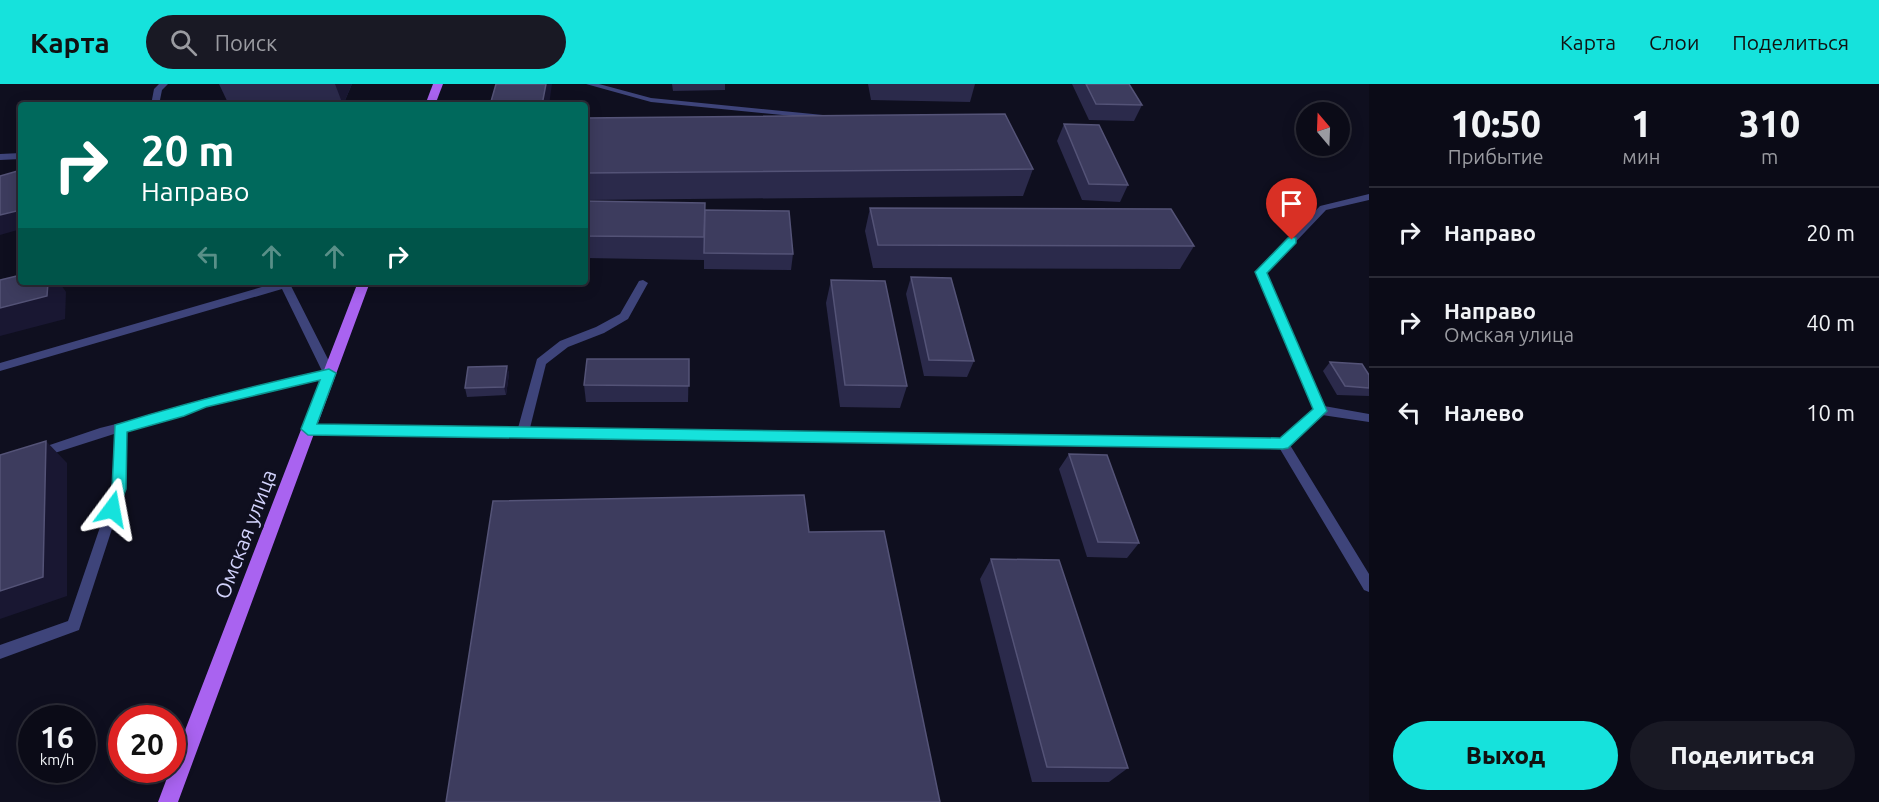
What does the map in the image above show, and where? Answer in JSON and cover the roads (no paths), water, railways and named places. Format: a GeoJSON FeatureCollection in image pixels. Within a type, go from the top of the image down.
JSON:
{"type":"FeatureCollection","features":[{"type":"Feature","properties":{"kind":"main road"},"geometry":{"type":"LineString","coordinates":[[431,102],[438,84]]}},
{"type":"Feature","properties":{"kind":"main road","name":"Омская улица"},"geometry":{"type":"LineString","coordinates":[[168,802],[363,285]]}},
{"type":"Feature","properties":{"kind":"lane"},"geometry":{"type":"LineString","coordinates":[[156,102],[158,89],[164,84]]}},
{"type":"Feature","properties":{"kind":"lane"},"geometry":{"type":"LineString","coordinates":[[590,84],[651,100],[830,118]]}},
{"type":"Feature","properties":{"kind":"lane"},"geometry":{"type":"LineString","coordinates":[[0,158],[18,156]]}},
{"type":"Feature","properties":{"kind":"lane"},"geometry":{"type":"LineString","coordinates":[[1320,411],[1261,272],[1323,208],[1369,197]]}},
{"type":"Feature","properties":{"kind":"lane"},"geometry":{"type":"LineString","coordinates":[[523,432],[541,362],[564,344],[600,330],[624,316],[643,283]]}},
{"type":"Feature","properties":{"kind":"lane"},"geometry":{"type":"LineString","coordinates":[[0,367],[281,285]]}},
{"type":"Feature","properties":{"kind":"lane"},"geometry":{"type":"LineString","coordinates":[[22,459],[179,413],[203,403],[329,373],[285,285]]}},
{"type":"Feature","properties":{"kind":"lane"},"geometry":{"type":"LineString","coordinates":[[308,429],[1283,444],[1320,411],[1369,418]]}},
{"type":"Feature","properties":{"kind":"lane"},"geometry":{"type":"LineString","coordinates":[[0,652],[74,625],[119,489],[120,429]]}},
{"type":"Feature","properties":{"kind":"lane"},"geometry":{"type":"LineString","coordinates":[[1283,444],[1369,586]]}}]}
